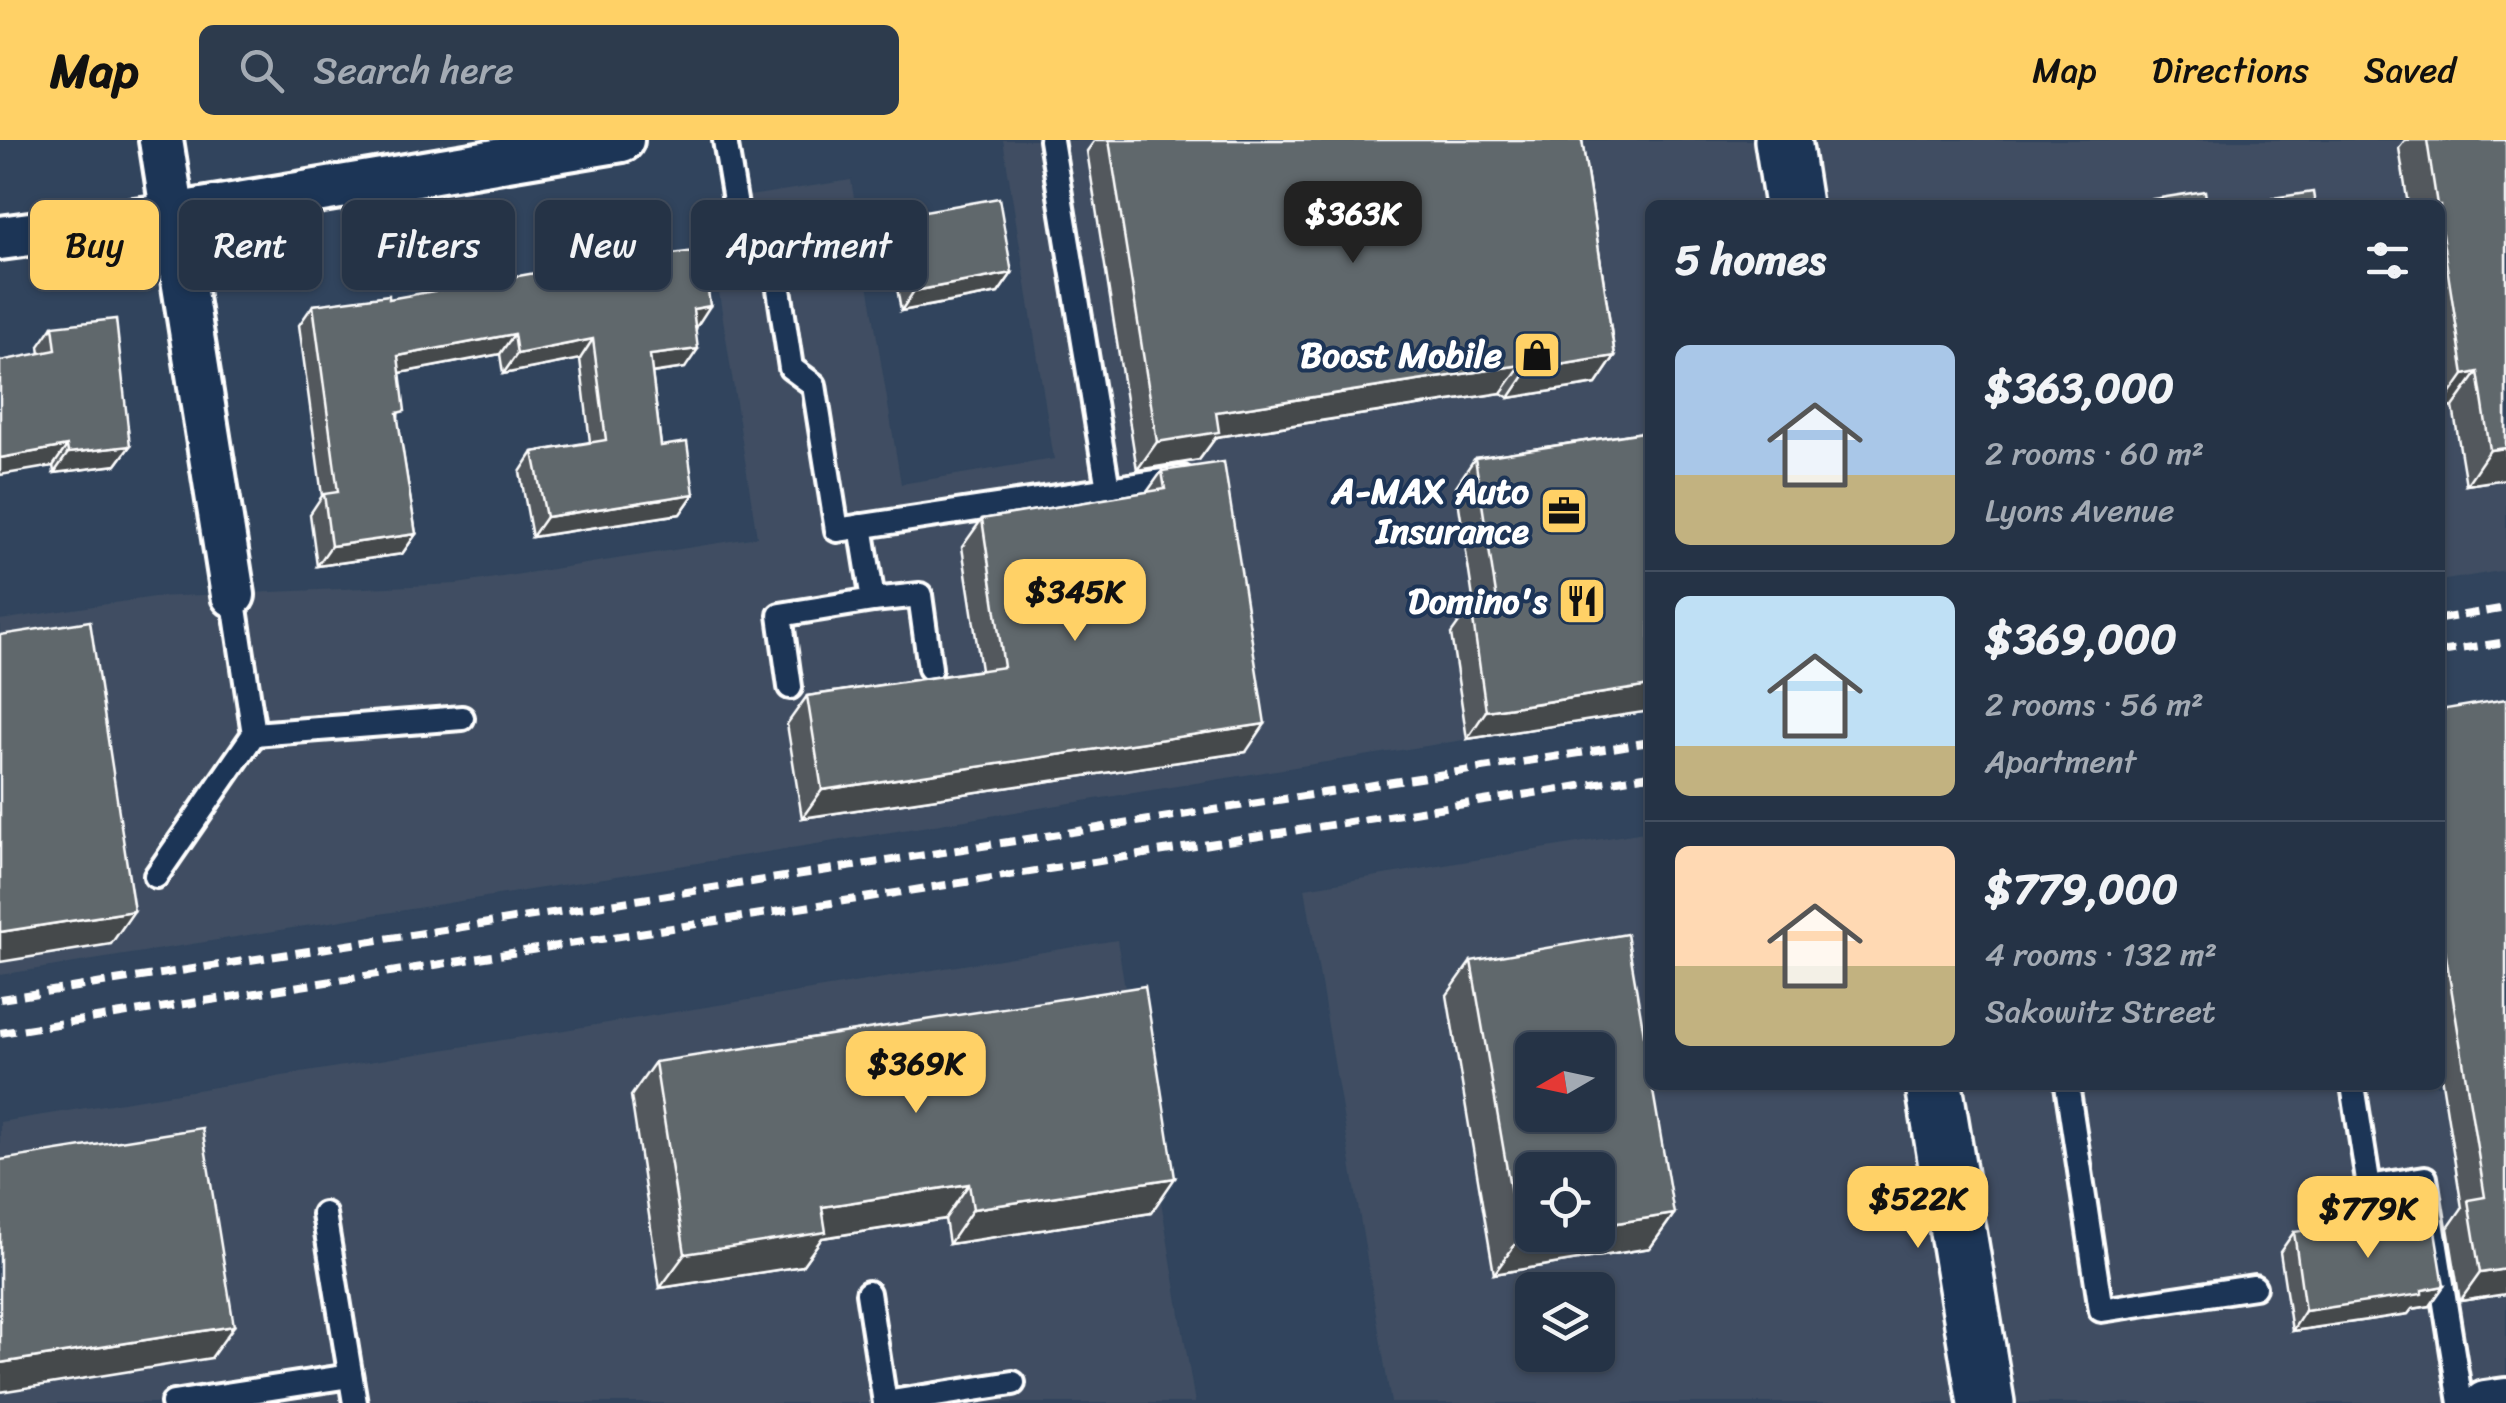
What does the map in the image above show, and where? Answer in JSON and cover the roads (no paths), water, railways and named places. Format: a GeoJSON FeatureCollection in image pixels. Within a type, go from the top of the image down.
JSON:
{"type":"FeatureCollection","features":[{"type":"Feature","properties":{"kind":"street"},"geometry":{"type":"LineString","coordinates":[[161,140],[232,595]]}},
{"type":"Feature","properties":{"kind":"street"},"geometry":{"type":"LineString","coordinates":[[0,238],[172,215],[622,140]]}},
{"type":"Feature","properties":{"kind":"street"},"geometry":{"type":"LineString","coordinates":[[1783,140],[1792,200]]}},
{"type":"Feature","properties":{"kind":"street"},"geometry":{"type":"LineString","coordinates":[[1935,1090],[1986,1403]]}},
{"type":"Feature","properties":{"kind":"street"},"geometry":{"type":"LineString","coordinates":[[2484,1403],[2506,1400]]}},
{"type":"Feature","properties":{"kind":"lane"},"geometry":{"type":"LineString","coordinates":[[725,140],[745,261],[774,256],[791,368],[814,384],[837,530],[1202,475]]}},
{"type":"Feature","properties":{"kind":"lane"},"geometry":{"type":"LineString","coordinates":[[1052,140],[1108,489]]}},
{"type":"Feature","properties":{"kind":"lane"},"geometry":{"type":"LineString","coordinates":[[861,526],[873,600]]}},
{"type":"Feature","properties":{"kind":"lane"},"geometry":{"type":"LineString","coordinates":[[156,876],[254,734],[232,595]]}},
{"type":"Feature","properties":{"kind":"lane"},"geometry":{"type":"LineString","coordinates":[[790,687],[780,615],[873,600],[920,595],[930,668]]}},
{"type":"Feature","properties":{"kind":"lane"},"geometry":{"type":"LineString","coordinates":[[254,734],[462,718]]}},
{"type":"Feature","properties":{"kind":"lane"},"geometry":{"type":"LineString","coordinates":[[2069,1090],[2100,1310],[2254,1287]]}},
{"type":"Feature","properties":{"kind":"lane"},"geometry":{"type":"LineString","coordinates":[[2354,1090],[2369,1187],[2425,1178],[2461,1403]]}},
{"type":"Feature","properties":{"kind":"lane"},"geometry":{"type":"LineString","coordinates":[[324,1214],[354,1403]]}},
{"type":"Feature","properties":{"kind":"lane"},"geometry":{"type":"LineString","coordinates":[[868,1294],[885,1403],[1013,1384]]}},
{"type":"Feature","properties":{"kind":"lane"},"geometry":{"type":"LineString","coordinates":[[173,1403],[350,1376]]}},
{"type":"Feature","properties":{"kind":"railway"},"geometry":{"type":"LineString","coordinates":[[2445,618],[2506,608]]}},
{"type":"Feature","properties":{"kind":"railway"},"geometry":{"type":"LineString","coordinates":[[2445,651],[2506,642]]}},
{"type":"Feature","properties":{"kind":"railway"},"geometry":{"type":"LineString","coordinates":[[0,999],[1645,743]]}},
{"type":"Feature","properties":{"kind":"railway"},"geometry":{"type":"LineString","coordinates":[[0,1033],[1645,776]]}},
{"type":"Feature","properties":{"kind":"place","name":"Boost Mobile"},"geometry":{"type":"Point","coordinates":[1537,355]}},
{"type":"Feature","properties":{"kind":"place","name":"A-MAX Auto Insurance"},"geometry":{"type":"Point","coordinates":[1564,511]}},
{"type":"Feature","properties":{"kind":"place","name":"Domino's"},"geometry":{"type":"Point","coordinates":[1582,601]}}]}
